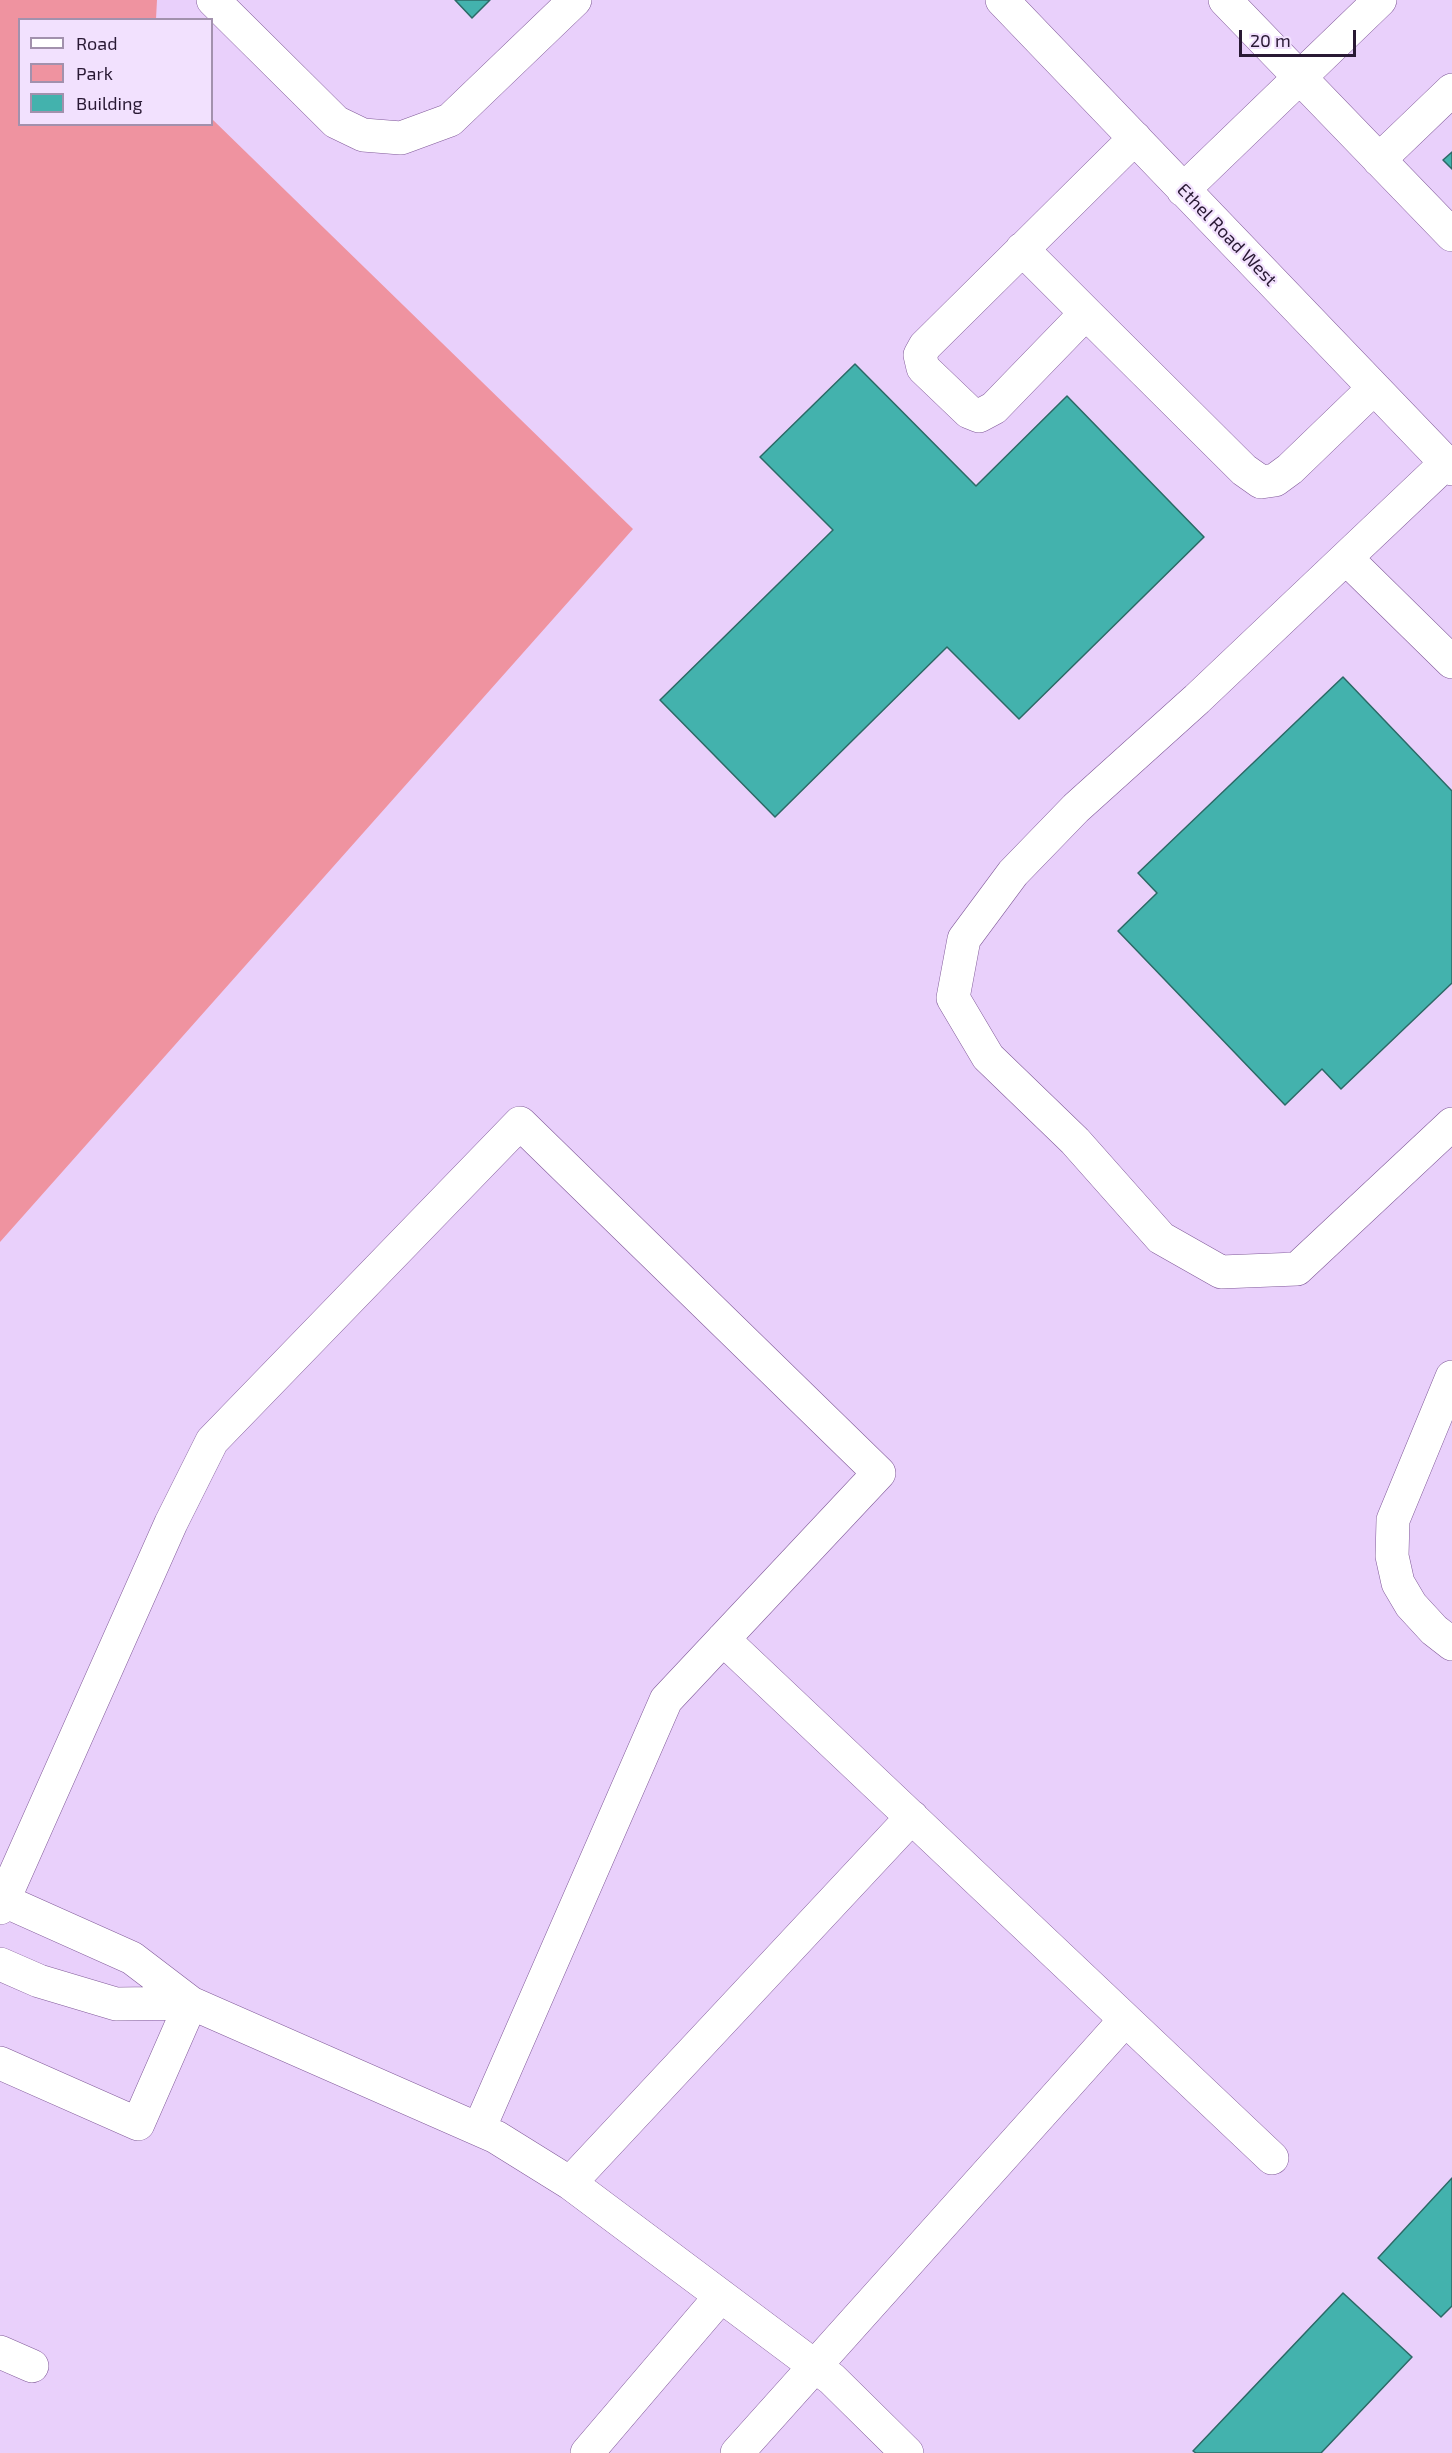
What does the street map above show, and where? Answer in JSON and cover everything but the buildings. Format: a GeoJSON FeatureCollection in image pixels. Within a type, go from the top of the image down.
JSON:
{"type":"FeatureCollection","features":[{"type":"Feature","properties":{"kind":"street"},"geometry":{"type":"LineString","coordinates":[[213,0],[336,122],[363,135],[401,138],[450,120],[575,0]]}},
{"type":"Feature","properties":{"kind":"street","name":"Ethel Road West"},"geometry":{"type":"LineString","coordinates":[[1002,0],[1449,466]]}},
{"type":"Feature","properties":{"kind":"street"},"geometry":{"type":"LineString","coordinates":[[1225,0],[1452,235]]}},
{"type":"Feature","properties":{"kind":"street"},"geometry":{"type":"LineString","coordinates":[[1183,190],[1380,0]]}},
{"type":"Feature","properties":{"kind":"street"},"geometry":{"type":"LineString","coordinates":[[1379,160],[1452,90]]}},
{"type":"Feature","properties":{"kind":"street"},"geometry":{"type":"LineString","coordinates":[[1086,313],[994,408],[980,416],[969,412],[923,368],[920,355],[925,346],[1135,138]]}},
{"type":"Feature","properties":{"kind":"street"},"geometry":{"type":"LineString","coordinates":[[1022,249],[1244,470],[1261,482],[1275,480],[1290,469],[1374,388]]}},
{"type":"Feature","properties":{"kind":"street"},"geometry":{"type":"LineString","coordinates":[[1449,466],[1076,808],[1013,873],[964,939],[953,998],[988,1057],[1075,1141],[1161,1238],[1221,1272],[1297,1269],[1452,1124]]}},
{"type":"Feature","properties":{"kind":"street"},"geometry":{"type":"LineString","coordinates":[[1346,558],[1452,662]]}},
{"type":"Feature","properties":{"kind":"street"},"geometry":{"type":"LineString","coordinates":[[479,2129],[666,1700],[879,1473],[520,1123],[212,1442],[171,1523],[1,1903],[132,1958],[191,2003],[496,2137],[570,2184],[832,2379],[907,2453]]}},
{"type":"Feature","properties":{"kind":"street"},"geometry":{"type":"LineString","coordinates":[[1452,1377],[1394,1520],[1392,1556],[1398,1583],[1411,1605],[1434,1630],[1452,1644]]}},
{"type":"Feature","properties":{"kind":"street"},"geometry":{"type":"LineString","coordinates":[[723,1640],[1272,2158]]}},
{"type":"Feature","properties":{"kind":"street"},"geometry":{"type":"LineString","coordinates":[[570,2184],[912,1817]]}},
{"type":"Feature","properties":{"kind":"street"},"geometry":{"type":"LineString","coordinates":[[0,1964],[39,1981],[116,2004],[191,2003]]}},
{"type":"Feature","properties":{"kind":"street"},"geometry":{"type":"LineString","coordinates":[[0,2062],[138,2124],[191,2003]]}},
{"type":"Feature","properties":{"kind":"street"},"geometry":{"type":"LineString","coordinates":[[737,2453],[1125,2020]]}},
{"type":"Feature","properties":{"kind":"street"},"geometry":{"type":"LineString","coordinates":[[587,2453],[721,2296]]}},
{"type":"Feature","properties":{"kind":"street"},"geometry":{"type":"LineString","coordinates":[[0,2352],[32,2366]]}},
{"type":"Feature","properties":{"kind":"green space"},"geometry":{"type":"Polygon","coordinates":[[[0,0],[157,0],[156,18],[18,18],[18,126],[213,126],[213,120],[633,529],[0,1242],[0,0]]]}}]}
